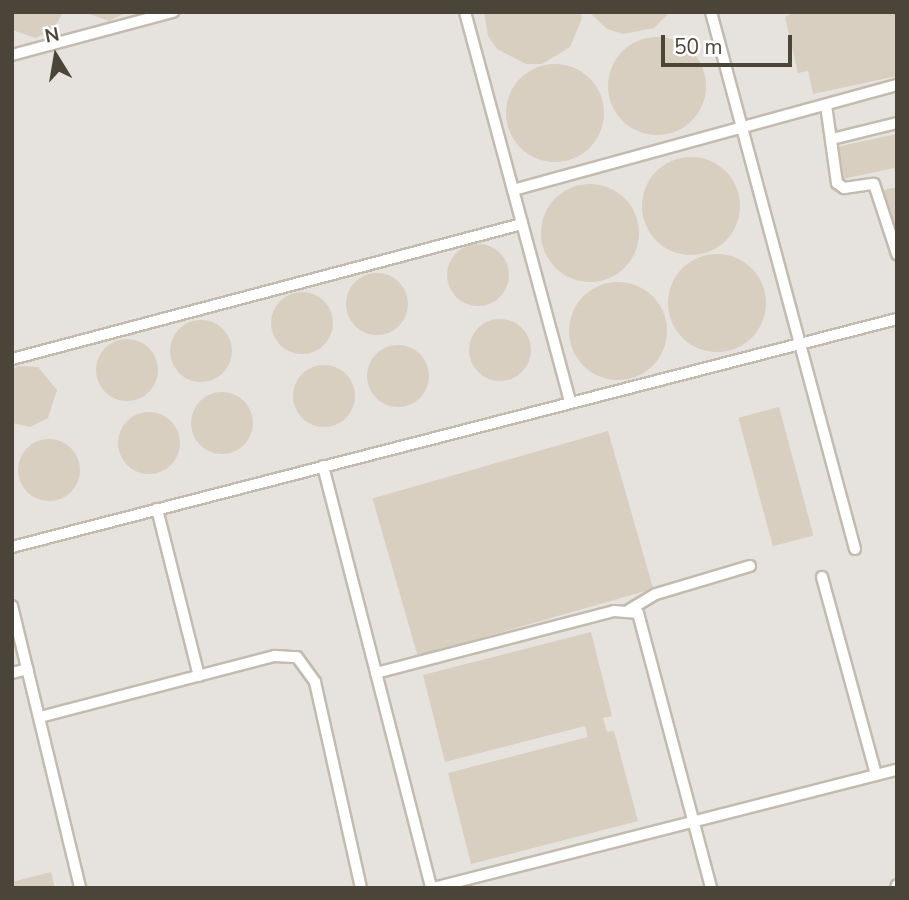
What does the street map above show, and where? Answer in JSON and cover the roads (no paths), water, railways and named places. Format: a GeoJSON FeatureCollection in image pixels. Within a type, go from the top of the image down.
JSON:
{"type":"FeatureCollection","features":[{"type":"Feature","properties":{"kind":"lane"},"geometry":{"type":"LineString","coordinates":[[12,55],[173,12]]}},
{"type":"Feature","properties":{"kind":"lane"},"geometry":{"type":"LineString","coordinates":[[465,12],[570,401]]}},
{"type":"Feature","properties":{"kind":"lane"},"geometry":{"type":"LineString","coordinates":[[711,12],[855,549]]}},
{"type":"Feature","properties":{"kind":"lane"},"geometry":{"type":"LineString","coordinates":[[513,190],[897,85]]}},
{"type":"Feature","properties":{"kind":"lane"},"geometry":{"type":"LineString","coordinates":[[826,105],[837,183],[844,188],[874,184],[897,254]]}},
{"type":"Feature","properties":{"kind":"lane"},"geometry":{"type":"LineString","coordinates":[[832,139],[897,122]]}},
{"type":"Feature","properties":{"kind":"lane"},"geometry":{"type":"LineString","coordinates":[[12,359],[522,224]]}},
{"type":"Feature","properties":{"kind":"lane"},"geometry":{"type":"LineString","coordinates":[[12,547],[570,401],[897,320]]}},
{"type":"Feature","properties":{"kind":"lane"},"geometry":{"type":"LineString","coordinates":[[323,466],[432,888],[897,770]]}},
{"type":"Feature","properties":{"kind":"lane"},"geometry":{"type":"LineString","coordinates":[[157,509],[199,676]]}},
{"type":"Feature","properties":{"kind":"lane"},"geometry":{"type":"LineString","coordinates":[[376,673],[629,610],[656,594],[750,566]]}},
{"type":"Feature","properties":{"kind":"lane"},"geometry":{"type":"LineString","coordinates":[[822,577],[876,775]]}},
{"type":"Feature","properties":{"kind":"lane"},"geometry":{"type":"LineString","coordinates":[[12,606],[80,888]]}},
{"type":"Feature","properties":{"kind":"lane"},"geometry":{"type":"LineString","coordinates":[[629,610],[644,624],[711,888]]}},
{"type":"Feature","properties":{"kind":"lane"},"geometry":{"type":"LineString","coordinates":[[40,716],[275,656],[296,657],[315,681],[361,888]]}},
{"type":"Feature","properties":{"kind":"lane"},"geometry":{"type":"LineString","coordinates":[[12,673],[28,669]]}}]}
